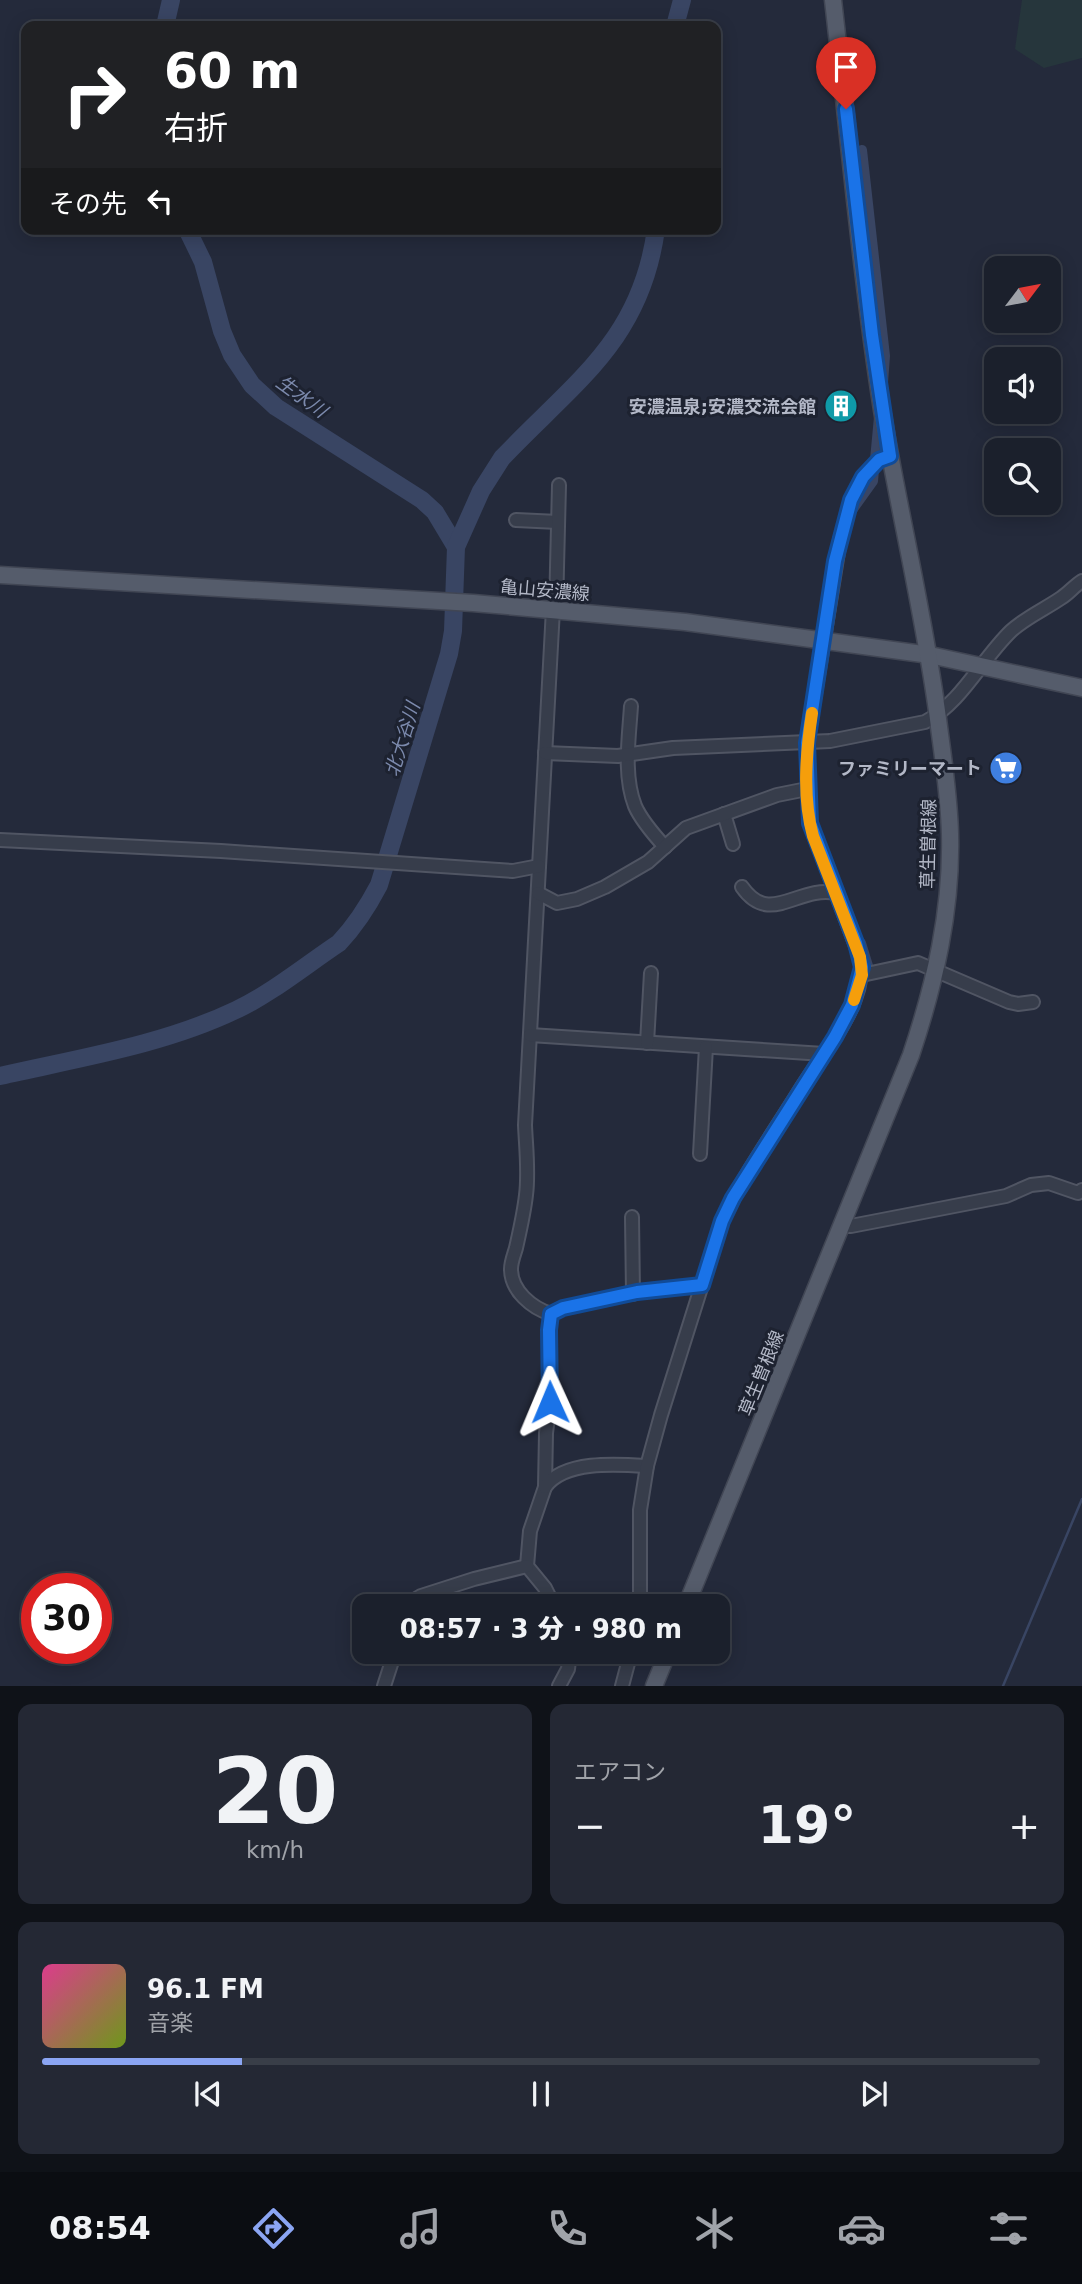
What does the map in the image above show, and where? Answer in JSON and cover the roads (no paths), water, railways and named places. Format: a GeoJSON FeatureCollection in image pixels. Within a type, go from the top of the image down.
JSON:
{"type":"FeatureCollection","features":[{"type":"Feature","properties":{"kind":"main road","name":"草生曽根線"},"geometry":{"type":"LineString","coordinates":[[691,1594],[911,1055],[936,971],[946,912],[950,836],[946,770],[930,655],[890,456],[872,335],[833,0]]}},
{"type":"Feature","properties":{"kind":"main road","name":"亀山安濃線"},"geometry":{"type":"LineString","coordinates":[[0,575],[554,609],[823,639],[930,655],[1082,688]]}},
{"type":"Feature","properties":{"kind":"main road"},"geometry":{"type":"LineString","coordinates":[[654,1685],[663,1664]]}},
{"type":"Feature","properties":{"kind":"street"},"geometry":{"type":"LineString","coordinates":[[640,1594],[640,1510],[647,1466],[722,1221],[733,1198],[824,1055],[852,1005],[862,975],[860,957],[810,823],[807,743],[835,561],[851,500],[863,477],[879,460],[890,456]]}},
{"type":"Feature","properties":{"kind":"street"},"geometry":{"type":"LineString","coordinates":[[559,485],[525,1125],[527,1187],[511,1269],[517,1289],[526,1300],[539,1311],[551,1314],[574,1306],[634,1294],[702,1285]]}},
{"type":"Feature","properties":{"kind":"street"},"geometry":{"type":"LineString","coordinates":[[516,520],[558,522]]}},
{"type":"Feature","properties":{"kind":"street"},"geometry":{"type":"LineString","coordinates":[[545,753],[628,755],[673,748],[807,743],[915,725],[937,715],[956,698],[981,664],[1016,627],[1065,596],[1082,581]]}},
{"type":"Feature","properties":{"kind":"street"},"geometry":{"type":"LineString","coordinates":[[631,706],[628,755],[635,807],[665,847]]}},
{"type":"Feature","properties":{"kind":"street"},"geometry":{"type":"LineString","coordinates":[[538,893],[557,903],[577,899],[605,887],[648,862],[686,828],[777,795],[802,790],[807,792]]}},
{"type":"Feature","properties":{"kind":"street"},"geometry":{"type":"LineString","coordinates":[[724,814],[733,844]]}},
{"type":"Feature","properties":{"kind":"street"},"geometry":{"type":"LineString","coordinates":[[0,840],[207,850],[513,871],[539,866]]}},
{"type":"Feature","properties":{"kind":"street"},"geometry":{"type":"LineString","coordinates":[[742,887],[752,900],[768,905],[808,895],[836,893]]}},
{"type":"Feature","properties":{"kind":"street"},"geometry":{"type":"LineString","coordinates":[[862,975],[918,963],[1009,1002],[1033,1002]]}},
{"type":"Feature","properties":{"kind":"street"},"geometry":{"type":"LineString","coordinates":[[647,1043],[651,972]]}},
{"type":"Feature","properties":{"kind":"street"},"geometry":{"type":"LineString","coordinates":[[530,1035],[824,1055]]}},
{"type":"Feature","properties":{"kind":"street"},"geometry":{"type":"LineString","coordinates":[[700,1154],[706,1047]]}},
{"type":"Feature","properties":{"kind":"street"},"geometry":{"type":"LineString","coordinates":[[842,1226],[1006,1196],[1031,1185],[1049,1183],[1078,1193],[1082,1190]]}},
{"type":"Feature","properties":{"kind":"street"},"geometry":{"type":"LineString","coordinates":[[632,1217],[634,1294]]}},
{"type":"Feature","properties":{"kind":"street"},"geometry":{"type":"LineString","coordinates":[[548,1594],[527,1566],[530,1531],[544,1487],[550,1402],[551,1314]]}},
{"type":"Feature","properties":{"kind":"street"},"geometry":{"type":"LineString","coordinates":[[544,1487],[549,1480],[565,1470],[622,1464],[647,1466]]}},
{"type":"Feature","properties":{"kind":"street"},"geometry":{"type":"LineString","coordinates":[[427,1594],[527,1566]]}},
{"type":"Feature","properties":{"kind":"street"},"geometry":{"type":"LineString","coordinates":[[384,1685],[391,1664]]}},
{"type":"Feature","properties":{"kind":"street"},"geometry":{"type":"LineString","coordinates":[[559,1685],[569,1664]]}},
{"type":"Feature","properties":{"kind":"street"},"geometry":{"type":"LineString","coordinates":[[622,1685],[628,1664]]}},
{"type":"Feature","properties":{"kind":"waterway","name":"生水川"},"geometry":{"type":"LineString","coordinates":[[166,21],[171,0]]}},
{"type":"Feature","properties":{"kind":"waterway","name":"北大谷川"},"geometry":{"type":"LineString","coordinates":[[676,21],[682,0]]}},
{"type":"Feature","properties":{"kind":"waterway"},"geometry":{"type":"LineString","coordinates":[[862,150],[885,356],[883,383]]}},
{"type":"Feature","properties":{"kind":"waterway","name":"生水川"},"geometry":{"type":"LineString","coordinates":[[190,235],[203,262],[222,331],[232,355],[252,385],[276,407],[422,500],[435,512],[456,547]]}},
{"type":"Feature","properties":{"kind":"waterway","name":"北大谷川"},"geometry":{"type":"LineString","coordinates":[[0,1076],[150,1042],[208,1022],[236,1010],[276,987],[339,943],[351,929],[379,885],[449,654],[453,631],[456,547],[481,491],[502,458],[578,382],[619,331],[636,301],[648,268],[655,235]]}},
{"type":"Feature","properties":{"kind":"waterway"},"geometry":{"type":"LineString","coordinates":[[853,509],[873,481],[879,417]]}},
{"type":"Feature","properties":{"kind":"waterway"},"geometry":{"type":"LineString","coordinates":[[861,943],[869,969]]}},
{"type":"Feature","properties":{"kind":"waterway"},"geometry":{"type":"LineString","coordinates":[[1003,1686],[1082,1499]]}},
{"type":"Feature","properties":{"kind":"place","name":"安濃温泉;安濃交流会館"},"geometry":{"type":"Point","coordinates":[841,406]}},
{"type":"Feature","properties":{"kind":"place","name":"ファミリーマート"},"geometry":{"type":"Point","coordinates":[1006,768]}}]}
